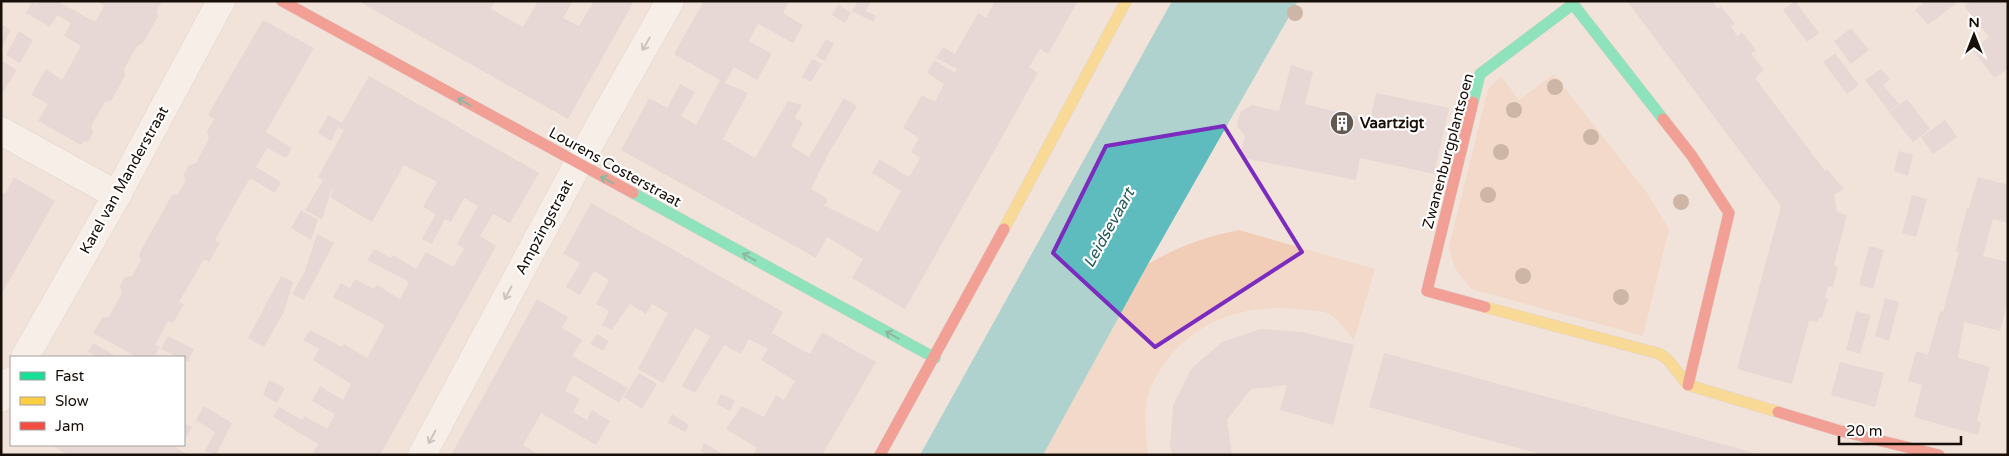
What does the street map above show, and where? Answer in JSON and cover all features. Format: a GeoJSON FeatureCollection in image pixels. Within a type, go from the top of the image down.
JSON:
{"type":"FeatureCollection","features":[{"type":"Feature","properties":{"kind":"street","name":"Karel van Manderstraat"},"geometry":{"type":"LineString","coordinates":[[25,356],[117,195],[221,1]]}},
{"type":"Feature","properties":{"kind":"street","name":"Lourens Costerstraat"},"geometry":{"type":"LineString","coordinates":[[282,1],[936,358]]}},
{"type":"Feature","properties":{"kind":"street","name":"Ampzingstraat"},"geometry":{"type":"LineString","coordinates":[[422,455],[578,164],[670,1]]}},
{"type":"Feature","properties":{"kind":"street"},"geometry":{"type":"LineString","coordinates":[[880,455],[936,358],[1126,1]]}},
{"type":"Feature","properties":{"kind":"street","name":"Zwanenburgplantsoen"},"geometry":{"type":"LineString","coordinates":[[1573,4],[1692,156],[1728,213],[1688,385],[1660,354],[1427,291],[1480,74],[1525,38],[1573,4]]}},
{"type":"Feature","properties":{"kind":"street"},"geometry":{"type":"LineString","coordinates":[[1,131],[117,195]]}},
{"type":"Feature","properties":{"kind":"street"},"geometry":{"type":"LineString","coordinates":[[1,398],[10,383]]}},
{"type":"Feature","properties":{"kind":"street"},"geometry":{"type":"LineString","coordinates":[[1688,385],[1837,430],[1939,455]]}},
{"type":"Feature","properties":{"kind":"highlighted area"},"geometry":{"type":"Polygon","coordinates":[[[1224,126],[1302,252],[1155,347],[1053,253],[1106,146],[1224,126]]]}},
{"type":"Feature","properties":{"kind":"shaded area"},"geometry":{"type":"Polygon","coordinates":[[[1554,74],[1647,193],[1669,229],[1643,336],[1471,289],[1454,267],[1449,246],[1488,89],[1501,76],[1519,100],[1554,74]]]}},
{"type":"Feature","properties":{"kind":"shaded area"},"geometry":{"type":"Polygon","coordinates":[[[1239,230],[1375,269],[1354,340],[1334,317],[1320,311],[1274,308],[1252,310],[1232,315],[1212,323],[1178,347],[1164,364],[1152,384],[1146,410],[1148,455],[1043,455],[1148,264],[1192,243],[1239,230]]]}},
{"type":"Feature","properties":{"kind":"water","name":"Leidsevaart"},"geometry":{"type":"Polygon","coordinates":[[[1172,1],[1298,1],[1148,264],[1043,455],[920,455],[1172,1]]]}},
{"type":"Feature","properties":{"kind":"building"},"geometry":{"type":"Polygon","coordinates":[[[39,1],[57,1],[95,22],[104,6],[97,1],[162,1],[157,11],[158,17],[143,43],[137,46],[124,69],[125,76],[111,101],[105,102],[91,126],[93,133],[89,141],[83,142],[81,145],[38,121],[48,104],[31,95],[46,69],[62,80],[81,46],[64,36],[71,23],[57,15],[50,27],[26,13],[32,2],[37,4],[39,1]]]}},
{"type":"Feature","properties":{"kind":"building"},"geometry":{"type":"Polygon","coordinates":[[[358,1],[495,1],[491,9],[523,27],[538,1],[573,1],[563,18],[579,26],[594,1],[634,1],[568,119],[358,1]]]}},
{"type":"Feature","properties":{"kind":"building"},"geometry":{"type":"Polygon","coordinates":[[[704,1],[789,1],[783,13],[803,25],[793,43],[758,24],[749,41],[772,54],[757,80],[734,67],[725,83],[748,93],[723,139],[755,158],[788,101],[802,105],[795,118],[803,123],[791,146],[809,157],[844,98],[857,106],[830,151],[811,189],[828,199],[820,214],[825,206],[878,232],[901,191],[872,173],[879,159],[909,177],[920,158],[911,152],[919,138],[903,128],[922,95],[935,102],[944,84],[927,73],[934,60],[955,73],[957,69],[936,58],[943,47],[955,54],[978,13],[986,18],[995,1],[1078,1],[1048,54],[1040,49],[1029,67],[1038,73],[905,309],[852,278],[863,259],[827,237],[816,258],[621,150],[649,98],[667,108],[680,84],[695,92],[681,116],[696,125],[720,80],[674,54],[704,1]]]}},
{"type":"Feature","properties":{"kind":"building"},"geometry":{"type":"Polygon","coordinates":[[[858,1],[871,1],[866,11],[876,16],[873,22],[852,11],[858,1]]]}},
{"type":"Feature","properties":{"kind":"building"},"geometry":{"type":"Polygon","coordinates":[[[1627,1],[1712,1],[1718,9],[1721,6],[1735,24],[1731,26],[1737,36],[1742,32],[1756,50],[1751,54],[1764,70],[1755,78],[1825,171],[1827,169],[1844,189],[1834,195],[1837,212],[1847,215],[1834,265],[1838,267],[1833,287],[1828,286],[1825,297],[1828,299],[1822,318],[1819,317],[1818,322],[1809,321],[1792,384],[1737,369],[1781,206],[1627,1]]]}},
{"type":"Feature","properties":{"kind":"building"},"geometry":{"type":"Polygon","coordinates":[[[1795,1],[1819,33],[1807,42],[1783,10],[1795,1]]]}},
{"type":"Feature","properties":{"kind":"building"},"geometry":{"type":"Polygon","coordinates":[[[1926,1],[1959,1],[1928,25],[1915,10],[1926,1]]]}},
{"type":"Feature","properties":{"kind":"building"},"geometry":{"type":"Polygon","coordinates":[[[1970,1],[2008,1],[2008,69],[1994,78],[1973,50],[1989,37],[1964,6],[1970,1]]]}},
{"type":"Feature","properties":{"kind":"building"},"geometry":{"type":"Polygon","coordinates":[[[838,4],[851,13],[845,23],[832,15],[838,4]]]}},
{"type":"Feature","properties":{"kind":"building"},"geometry":{"type":"Polygon","coordinates":[[[263,20],[314,48],[266,132],[292,148],[286,158],[267,148],[256,167],[281,182],[275,193],[250,178],[215,240],[220,243],[209,262],[204,259],[179,302],[184,304],[173,323],[168,321],[155,345],[160,347],[155,356],[135,356],[93,333],[102,318],[109,317],[122,293],[120,286],[125,277],[132,276],[134,273],[141,260],[139,254],[172,195],[178,194],[185,182],[184,174],[189,165],[196,163],[209,139],[207,132],[214,119],[208,115],[263,20]]]}},
{"type":"Feature","properties":{"kind":"building"},"geometry":{"type":"Polygon","coordinates":[[[1,24],[11,30],[1,48],[1,24]]]}},
{"type":"Feature","properties":{"kind":"building"},"geometry":{"type":"Polygon","coordinates":[[[1851,28],[1869,50],[1851,64],[1834,41],[1851,28]]]}},
{"type":"Feature","properties":{"kind":"building"},"geometry":{"type":"Polygon","coordinates":[[[19,31],[33,40],[20,63],[6,55],[19,31]]]}},
{"type":"Feature","properties":{"kind":"building"},"geometry":{"type":"Polygon","coordinates":[[[826,39],[834,43],[825,61],[816,56],[826,39]]]}},
{"type":"Feature","properties":{"kind":"building"},"geometry":{"type":"Polygon","coordinates":[[[1835,53],[1859,85],[1847,94],[1823,62],[1835,53]]]}},
{"type":"Feature","properties":{"kind":"building"},"geometry":{"type":"Polygon","coordinates":[[[812,59],[822,64],[811,82],[802,77],[812,59]]]}},
{"type":"Feature","properties":{"kind":"building"},"geometry":{"type":"Polygon","coordinates":[[[2,61],[17,70],[1,95],[1,63],[2,61]]]}},
{"type":"Feature","properties":{"kind":"building","name":"Vaartzigt"},"geometry":{"type":"Polygon","coordinates":[[[1291,65],[1313,72],[1305,104],[1370,120],[1376,93],[1449,108],[1434,174],[1360,158],[1356,180],[1243,158],[1244,156],[1240,155],[1245,136],[1237,126],[1240,112],[1252,105],[1279,111],[1291,65]]]}},
{"type":"Feature","properties":{"kind":"building"},"geometry":{"type":"Polygon","coordinates":[[[1881,69],[1890,79],[1883,85],[1899,104],[1889,111],[1865,80],[1881,69]]]}},
{"type":"Feature","properties":{"kind":"building"},"geometry":{"type":"Polygon","coordinates":[[[369,76],[539,173],[510,223],[493,214],[480,236],[496,246],[380,455],[312,455],[318,444],[273,417],[279,407],[302,420],[304,416],[327,429],[335,414],[312,401],[320,386],[343,400],[351,384],[313,360],[319,349],[303,340],[310,330],[342,347],[344,344],[367,358],[385,325],[333,297],[341,283],[350,288],[355,279],[374,289],[377,285],[400,299],[409,282],[367,260],[374,249],[391,258],[393,255],[416,269],[426,252],[453,267],[464,249],[457,244],[478,206],[464,198],[451,222],[445,219],[432,244],[422,239],[436,214],[423,207],[437,182],[404,165],[372,222],[331,198],[333,185],[322,220],[305,210],[323,180],[318,177],[344,130],[338,127],[331,141],[318,133],[328,115],[342,123],[369,76]]]}},
{"type":"Feature","properties":{"kind":"building"},"geometry":{"type":"Polygon","coordinates":[[[1907,99],[1930,129],[1913,142],[1889,112],[1907,99]]]}},
{"type":"Feature","properties":{"kind":"building"},"geometry":{"type":"Polygon","coordinates":[[[1945,120],[1957,137],[1933,154],[1921,137],[1945,120]]]}},
{"type":"Feature","properties":{"kind":"building"},"geometry":{"type":"Polygon","coordinates":[[[1899,151],[1913,155],[1908,176],[1894,171],[1899,151]]]}},
{"type":"Feature","properties":{"kind":"building"},"geometry":{"type":"Polygon","coordinates":[[[14,177],[55,201],[1,295],[1,192],[5,194],[14,177]]]}},
{"type":"Feature","properties":{"kind":"building"},"geometry":{"type":"Polygon","coordinates":[[[1978,177],[2008,185],[2008,223],[1993,219],[1983,256],[2008,262],[2008,301],[2000,331],[1964,322],[1958,358],[1990,367],[1977,421],[1981,423],[1978,435],[1914,417],[1922,385],[1908,381],[1916,351],[1928,355],[1940,311],[1943,312],[1959,252],[1956,251],[1967,208],[1969,208],[1978,177]]]}},
{"type":"Feature","properties":{"kind":"building"},"geometry":{"type":"Polygon","coordinates":[[[1912,195],[1927,199],[1916,237],[1902,233],[1912,195]]]}},
{"type":"Feature","properties":{"kind":"building"},"geometry":{"type":"Polygon","coordinates":[[[591,203],[783,312],[772,333],[800,349],[810,354],[822,332],[876,362],[822,455],[753,455],[757,448],[726,429],[742,406],[764,417],[776,395],[784,400],[795,381],[761,360],[768,349],[749,339],[741,354],[724,345],[695,393],[682,386],[710,336],[695,328],[663,383],[638,369],[668,313],[652,304],[646,314],[630,304],[612,330],[602,325],[609,311],[596,304],[609,280],[594,271],[580,295],[566,287],[580,263],[563,254],[591,203]]]}},
{"type":"Feature","properties":{"kind":"building"},"geometry":{"type":"Polygon","coordinates":[[[301,210],[318,220],[311,240],[291,228],[301,210]]]}},
{"type":"Feature","properties":{"kind":"building"},"geometry":{"type":"Polygon","coordinates":[[[317,234],[334,243],[304,300],[292,294],[305,271],[317,234]]]}},
{"type":"Feature","properties":{"kind":"building"},"geometry":{"type":"Polygon","coordinates":[[[1869,246],[1884,250],[1873,289],[1859,285],[1869,246]]]}},
{"type":"Feature","properties":{"kind":"building"},"geometry":{"type":"Polygon","coordinates":[[[281,276],[293,282],[284,312],[264,347],[248,338],[281,276]]]}},
{"type":"Feature","properties":{"kind":"building"},"geometry":{"type":"Polygon","coordinates":[[[1885,298],[1899,302],[1889,341],[1875,336],[1885,298]]]}},
{"type":"Feature","properties":{"kind":"building"},"geometry":{"type":"Polygon","coordinates":[[[537,299],[568,317],[562,328],[582,340],[572,356],[628,388],[619,403],[573,375],[565,391],[580,399],[573,412],[592,423],[587,419],[592,410],[610,421],[596,445],[541,413],[523,445],[539,455],[451,455],[537,299]]]}},
{"type":"Feature","properties":{"kind":"building"},"geometry":{"type":"Polygon","coordinates":[[[1856,311],[1871,315],[1860,354],[1846,350],[1856,311]]]}},
{"type":"Feature","properties":{"kind":"building"},"geometry":{"type":"Polygon","coordinates":[[[1261,329],[1302,332],[1354,345],[1333,425],[1280,410],[1287,385],[1251,389],[1227,420],[1232,455],[1173,455],[1170,447],[1173,406],[1191,369],[1222,342],[1261,329]]]}},
{"type":"Feature","properties":{"kind":"building"},"geometry":{"type":"Polygon","coordinates":[[[597,334],[609,341],[603,351],[590,344],[597,334]]]}},
{"type":"Feature","properties":{"kind":"building"},"geometry":{"type":"Polygon","coordinates":[[[168,336],[194,349],[188,362],[185,360],[185,356],[176,356],[161,349],[168,336]]]}},
{"type":"Feature","properties":{"kind":"building"},"geometry":{"type":"Polygon","coordinates":[[[93,343],[114,355],[95,356],[88,352],[93,343]]]}},
{"type":"Feature","properties":{"kind":"building"},"geometry":{"type":"Polygon","coordinates":[[[1384,353],[1759,455],[1544,455],[1466,434],[1369,407],[1384,353]]]}},
{"type":"Feature","properties":{"kind":"building"},"geometry":{"type":"Polygon","coordinates":[[[1840,362],[1884,373],[1875,407],[1831,395],[1840,362]]]}},
{"type":"Feature","properties":{"kind":"building"},"geometry":{"type":"Polygon","coordinates":[[[639,373],[657,384],[642,409],[624,397],[639,373]]]}},
{"type":"Feature","properties":{"kind":"building"},"geometry":{"type":"Polygon","coordinates":[[[269,380],[285,388],[277,403],[263,395],[269,380]]]}},
{"type":"Feature","properties":{"kind":"building"},"geometry":{"type":"Polygon","coordinates":[[[721,394],[735,401],[730,411],[716,404],[721,394]]]}},
{"type":"Feature","properties":{"kind":"building"},"geometry":{"type":"Polygon","coordinates":[[[204,406],[232,423],[216,455],[205,451],[215,432],[196,420],[204,406]]]}},
{"type":"Feature","properties":{"kind":"building"},"geometry":{"type":"Polygon","coordinates":[[[672,414],[689,425],[685,432],[668,423],[672,414]]]}},
{"type":"Feature","properties":{"kind":"building"},"geometry":{"type":"Polygon","coordinates":[[[185,424],[192,427],[185,440],[185,424]]]}},
{"type":"Feature","properties":{"kind":"building"},"geometry":{"type":"Polygon","coordinates":[[[704,443],[725,455],[706,455],[701,451],[704,443]]]}},
{"type":"Feature","properties":{"kind":"building"},"geometry":{"type":"Polygon","coordinates":[[[53,446],[174,446],[189,455],[69,455],[53,446]]]}},
{"type":"Feature","properties":{"kind":"traffic: fast"},"geometry":{"type":"LineString","coordinates":[[1473,102],[1480,74],[1573,4],[1663,119]]}},
{"type":"Feature","properties":{"kind":"traffic: fast"},"geometry":{"type":"LineString","coordinates":[[633,193],[935,358]]}},
{"type":"Feature","properties":{"kind":"traffic: slow"},"geometry":{"type":"LineString","coordinates":[[1004,229],[1126,1]]}},
{"type":"Feature","properties":{"kind":"traffic: slow"},"geometry":{"type":"LineString","coordinates":[[1485,307],[1660,354],[1668,360],[1688,385],[1778,412]]}},
{"type":"Feature","properties":{"kind":"traffic: jam"},"geometry":{"type":"LineString","coordinates":[[282,1],[633,193]]}},
{"type":"Feature","properties":{"kind":"traffic: jam"},"geometry":{"type":"LineString","coordinates":[[1473,102],[1427,291],[1485,307]]}},
{"type":"Feature","properties":{"kind":"traffic: jam"},"geometry":{"type":"LineString","coordinates":[[1663,119],[1692,156],[1729,213],[1688,385]]}},
{"type":"Feature","properties":{"kind":"traffic: jam"},"geometry":{"type":"LineString","coordinates":[[880,455],[1004,229]]}},
{"type":"Feature","properties":{"kind":"traffic: jam"},"geometry":{"type":"LineString","coordinates":[[1778,412],[1837,430],[1939,455]]}},
{"type":"Feature","properties":{"kind":"place","name":"Vaartzigt"},"geometry":{"type":"Point","coordinates":[1342,123]}}]}
